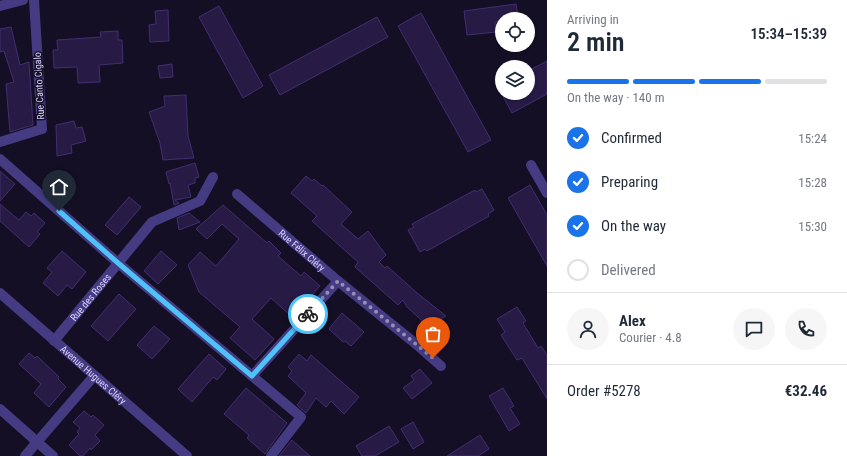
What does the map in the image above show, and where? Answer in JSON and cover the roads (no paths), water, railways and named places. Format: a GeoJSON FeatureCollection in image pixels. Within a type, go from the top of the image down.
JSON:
{"type":"FeatureCollection","features":[{"type":"Feature","properties":{"kind":"street"},"geometry":{"type":"LineString","coordinates":[[0,6],[23,0]]}},
{"type":"Feature","properties":{"kind":"street","name":"Rue Canto Cigalo"},"geometry":{"type":"LineString","coordinates":[[0,142],[42,129],[34,0]]}},
{"type":"Feature","properties":{"kind":"street"},"geometry":{"type":"LineString","coordinates":[[0,159],[118,263],[301,418],[271,456]]}},
{"type":"Feature","properties":{"kind":"street"},"geometry":{"type":"LineString","coordinates":[[531,165],[547,193]]}},
{"type":"Feature","properties":{"kind":"street","name":"Rue des Roses"},"geometry":{"type":"LineString","coordinates":[[54,341],[152,222],[200,201],[213,177]]}},
{"type":"Feature","properties":{"kind":"street","name":"Rue Félix Cléry"},"geometry":{"type":"LineString","coordinates":[[237,194],[338,281],[441,366]]}},
{"type":"Feature","properties":{"kind":"street"},"geometry":{"type":"LineString","coordinates":[[252,376],[338,281]]}},
{"type":"Feature","properties":{"kind":"street","name":"Avenue Hugues Cléry"},"geometry":{"type":"LineString","coordinates":[[0,293],[187,456]]}},
{"type":"Feature","properties":{"kind":"street"},"geometry":{"type":"LineString","coordinates":[[25,456],[94,376]]}},
{"type":"Feature","properties":{"kind":"street"},"geometry":{"type":"LineString","coordinates":[[0,409],[54,456]]}}]}
